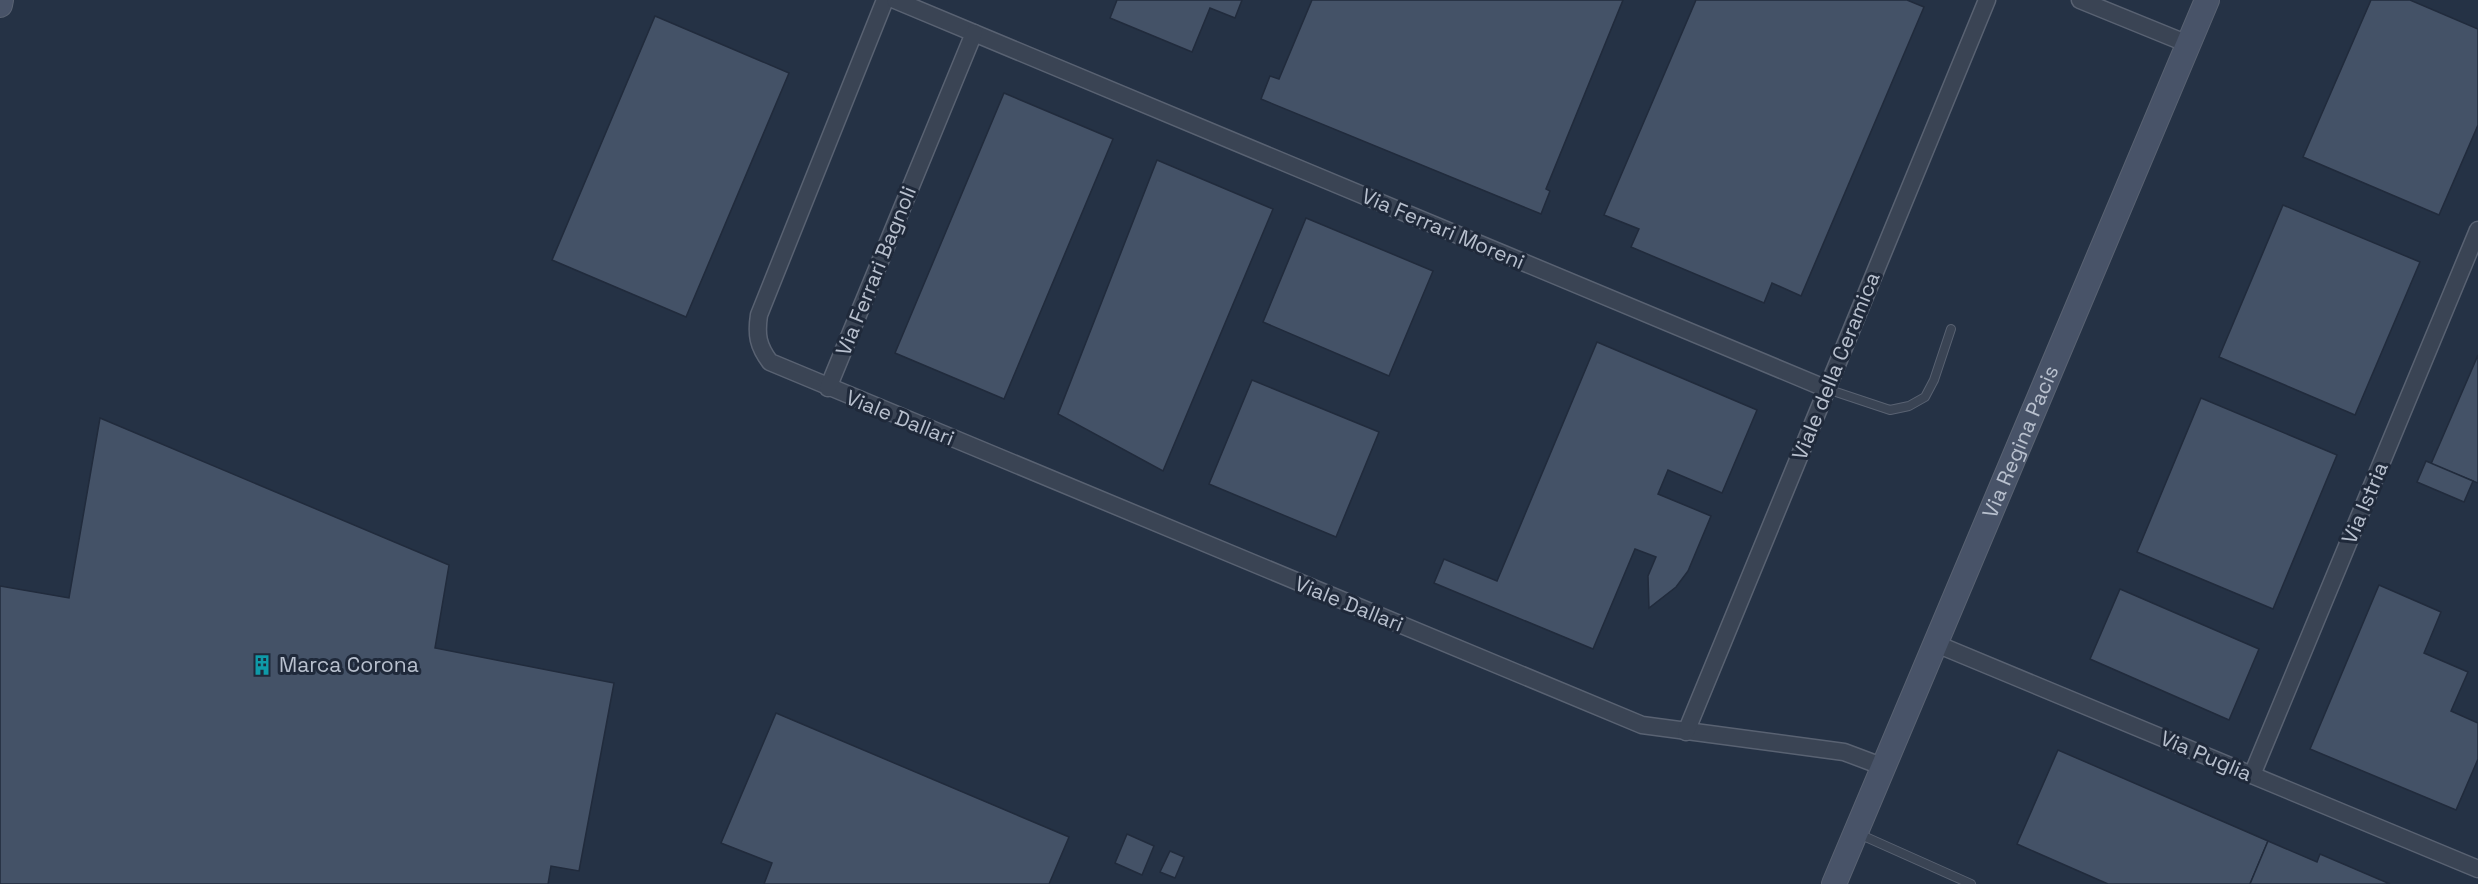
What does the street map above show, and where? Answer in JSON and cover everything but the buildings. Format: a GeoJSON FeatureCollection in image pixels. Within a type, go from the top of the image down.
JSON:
{"type":"FeatureCollection","features":[{"type":"Feature","properties":{"kind":"street"},"geometry":{"type":"LineString","coordinates":[[0,5],[1,0]]}},
{"type":"Feature","properties":{"kind":"street"},"geometry":{"type":"LineString","coordinates":[[828,388],[770,362],[759,348],[758,323],[885,0]]}},
{"type":"Feature","properties":{"kind":"street","name":"Via Ferrari Moreni"},"geometry":{"type":"LineString","coordinates":[[895,0],[1827,389]]}},
{"type":"Feature","properties":{"kind":"street","name":"Viale della Ceramica"},"geometry":{"type":"LineString","coordinates":[[1686,732],[1987,0]]}},
{"type":"Feature","properties":{"kind":"street"},"geometry":{"type":"LineString","coordinates":[[2080,0],[2188,45]]}},
{"type":"Feature","properties":{"kind":"street","name":"Via Regina Pacis"},"geometry":{"type":"LineString","coordinates":[[1834,884],[2207,0]]}},
{"type":"Feature","properties":{"kind":"street","name":"Via Ferrari Bagnoli"},"geometry":{"type":"LineString","coordinates":[[828,388],[974,33]]}},
{"type":"Feature","properties":{"kind":"street","name":"Via Istria"},"geometry":{"type":"LineString","coordinates":[[2252,775],[2478,230]]}},
{"type":"Feature","properties":{"kind":"street","name":"Viale Dallari"},"geometry":{"type":"LineString","coordinates":[[828,388],[1642,725],[1844,752],[1884,767]]}},
{"type":"Feature","properties":{"kind":"street","name":"Via Puglia"},"geometry":{"type":"LineString","coordinates":[[1934,643],[2478,869]]}},
{"type":"Feature","properties":{"kind":"lane","name":"Via Ferrari Moreni"},"geometry":{"type":"LineString","coordinates":[[1827,389],[1890,410],[1909,406],[1925,397],[1934,380],[1951,329]]}},
{"type":"Feature","properties":{"kind":"lane"},"geometry":{"type":"LineString","coordinates":[[1856,833],[1971,884]]}},
{"type":"Feature","properties":{"kind":"place","name":"Marca Corona"},"geometry":{"type":"Point","coordinates":[262,665]}}]}
